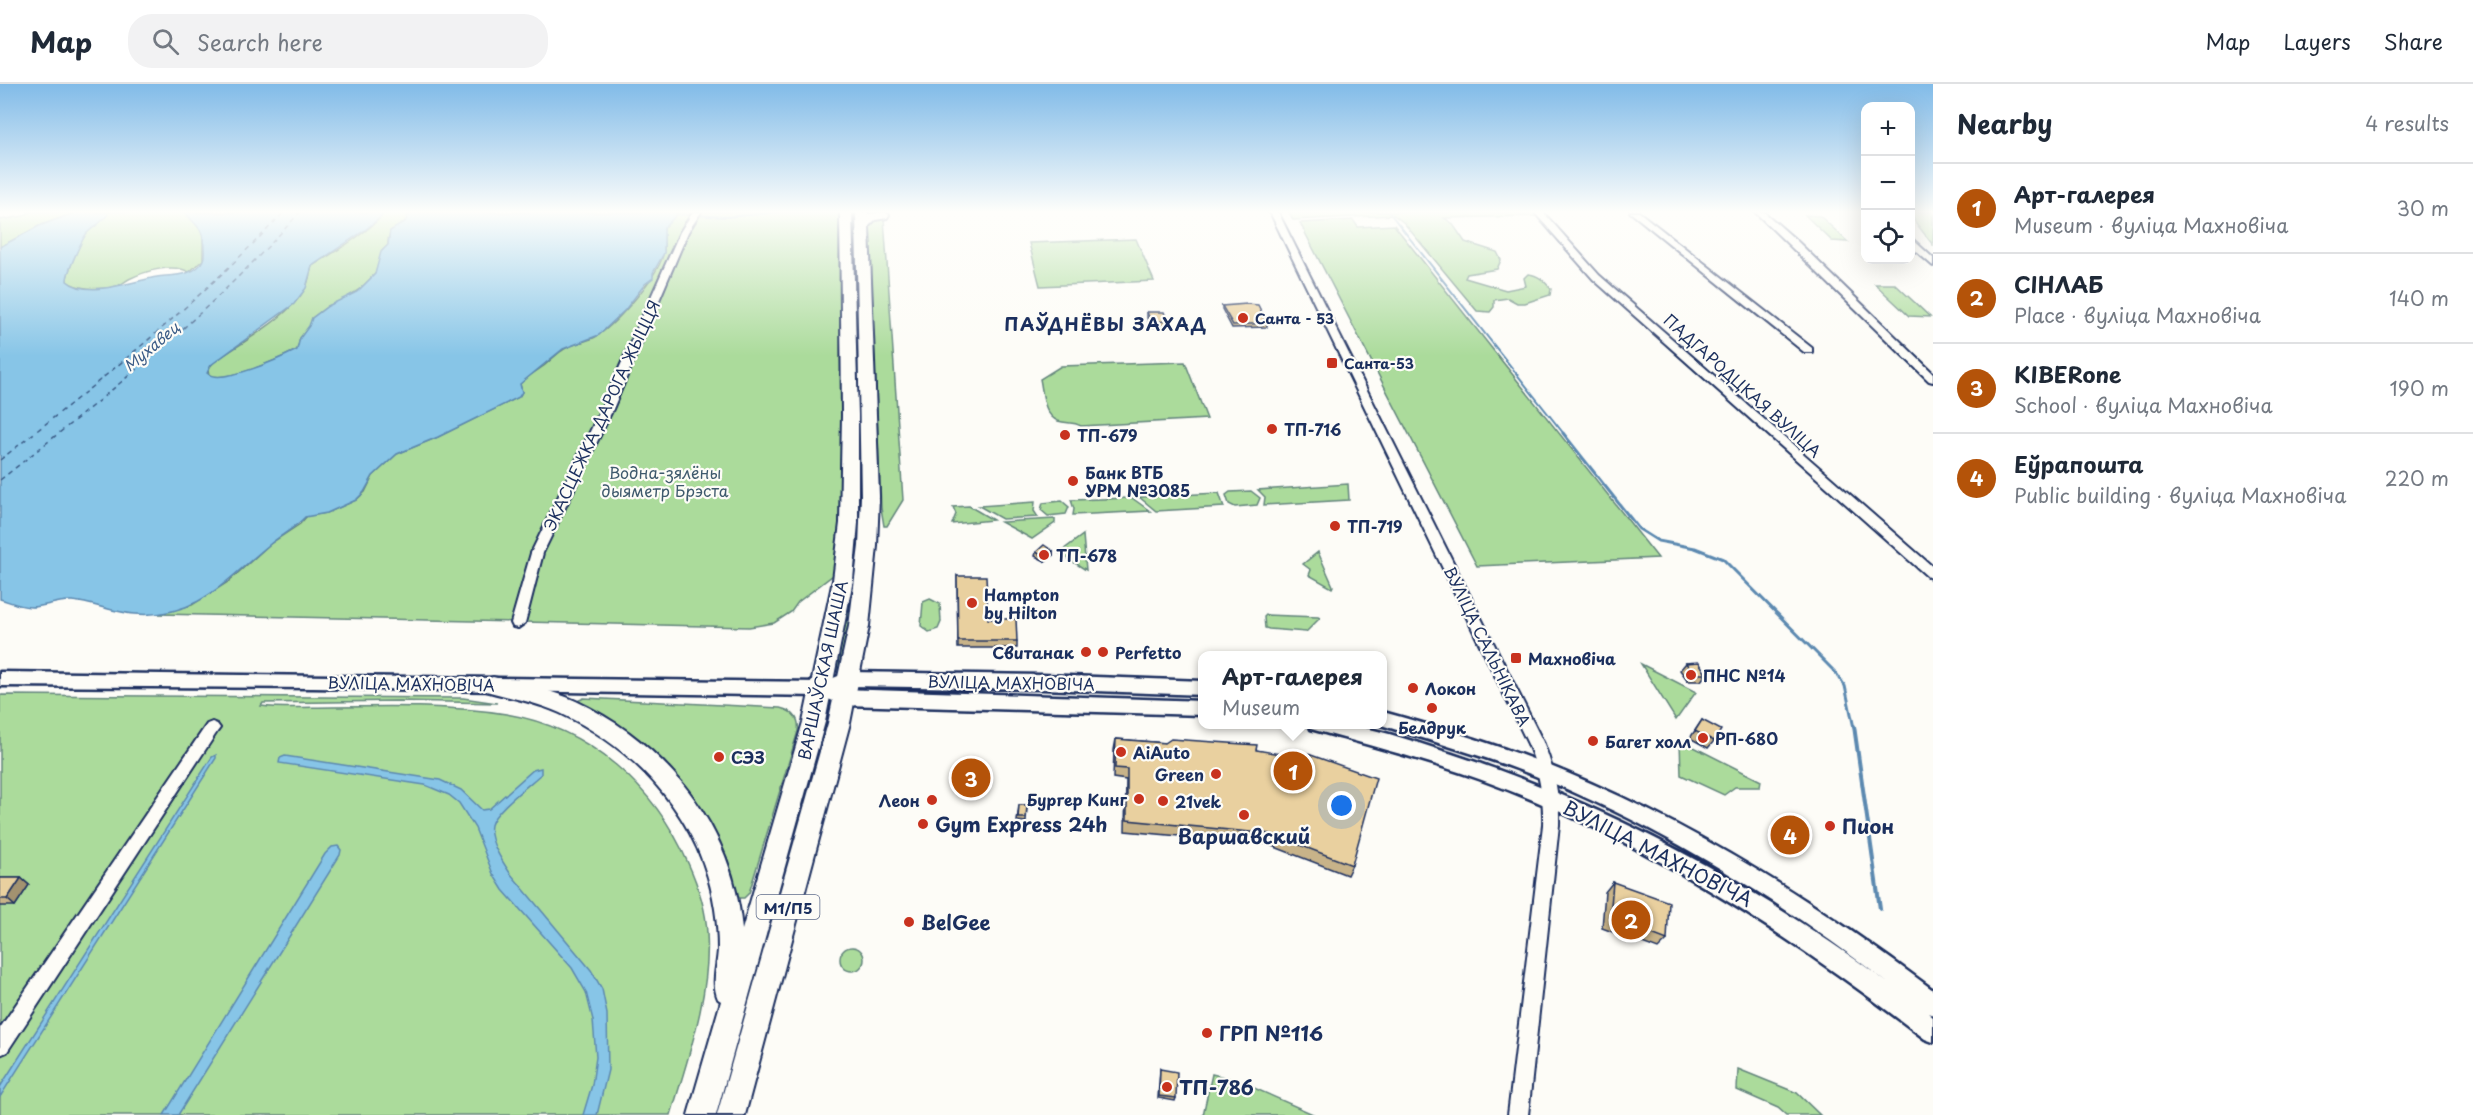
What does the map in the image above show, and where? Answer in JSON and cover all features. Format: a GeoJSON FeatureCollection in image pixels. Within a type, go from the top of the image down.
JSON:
{"type":"FeatureCollection","features":[{"type":"Feature","properties":{"kind":"highway","name":"ВАРШАЎСКАЯ ШАША"},"geometry":{"type":"LineString","coordinates":[[850,260],[859,389]]}},
{"type":"Feature","properties":{"kind":"highway","name":"ВАРШАЎСКАЯ ШАША"},"geometry":{"type":"LineString","coordinates":[[718,1110],[838,689],[859,626],[868,546],[859,415],[861,260]]}},
{"type":"Feature","properties":{"kind":"highway","name":"ВАРШАЎСКАЯ ШАША"},"geometry":{"type":"LineString","coordinates":[[838,689],[841,589],[859,415]]}},
{"type":"Feature","properties":{"kind":"highway"},"geometry":{"type":"LineString","coordinates":[[493,685],[563,705],[617,734],[637,749],[670,782],[695,815],[712,848],[731,929],[730,972],[718,1110]]}},
{"type":"Feature","properties":{"kind":"main road","name":"ВУЛІЦА МАХНОВІЧА"},"geometry":{"type":"LineString","coordinates":[[0,679],[838,689],[1198,708]]}},
{"type":"Feature","properties":{"kind":"main road","name":"ВУЛІЦА МАХНОВІЧА"},"geometry":{"type":"LineString","coordinates":[[838,689],[1042,682],[1198,688]]}},
{"type":"Feature","properties":{"kind":"main road","name":"ВУЛІЦА МАХНОВІЧА"},"geometry":{"type":"LineString","coordinates":[[1387,719],[1546,772],[1650,820],[1738,869],[1838,933],[1933,1004]]}},
{"type":"Feature","properties":{"kind":"main road","name":"ВУЛІЦА МАХНОВІЧА"},"geometry":{"type":"LineString","coordinates":[[1337,729],[1412,749],[1550,798],[1627,833],[1755,904],[1838,959],[1933,1031]]}},
{"type":"Feature","properties":{"kind":"street","name":"ЭКАСЦЕЖКА ДАРОГА ЖЫЦЦЯ"},"geometry":{"type":"LineString","coordinates":[[518,623],[537,553],[607,409],[672,260]]}},
{"type":"Feature","properties":{"kind":"street","name":"ВУЛІЦА САЛЬНІКАВА"},"geometry":{"type":"LineString","coordinates":[[1298,260],[1536,744],[1546,772],[1551,825],[1518,1115]]}},
{"type":"Feature","properties":{"kind":"street","name":"ПАДГАРОДЦКАЯ ВУЛІЦА"},"geometry":{"type":"LineString","coordinates":[[1580,260],[1933,574]]}},
{"type":"Feature","properties":{"kind":"street"},"geometry":{"type":"LineString","coordinates":[[1695,260],[1808,350]]}},
{"type":"Feature","properties":{"kind":"street"},"geometry":{"type":"LineString","coordinates":[[1809,260],[1933,379]]}},
{"type":"Feature","properties":{"kind":"street"},"geometry":{"type":"LineString","coordinates":[[1919,260],[1933,273]]}},
{"type":"Feature","properties":{"kind":"street"},"geometry":{"type":"LineString","coordinates":[[0,1045],[212,728]]}},
{"type":"Feature","properties":{"kind":"green space"},"geometry":{"type":"Polygon","coordinates":[[[73,260],[203,260],[189,272],[175,268],[159,269],[136,276],[118,285],[98,289],[77,286],[67,281],[73,260]]]}},
{"type":"Feature","properties":{"kind":"green space"},"geometry":{"type":"Polygon","coordinates":[[[322,260],[380,260],[377,272],[361,288],[343,300],[328,306],[312,318],[310,326],[300,338],[297,350],[240,373],[217,377],[209,375],[208,369],[214,362],[288,310],[306,286],[312,266],[322,260]]]}},
{"type":"Feature","properties":{"kind":"green space","name":"Водна-зялёны дыяметр Брэста"},"geometry":{"type":"Polygon","coordinates":[[[661,260],[843,260],[846,437],[837,572],[798,602],[791,612],[774,623],[749,627],[158,614],[192,605],[228,582],[270,544],[300,524],[307,516],[327,513],[356,500],[365,492],[373,476],[397,454],[438,437],[519,397],[522,392],[520,384],[525,379],[558,353],[597,336],[606,329],[637,296],[661,260]]]}},
{"type":"Feature","properties":{"kind":"green space"},"geometry":{"type":"Polygon","coordinates":[[[853,260],[858,260],[859,386],[853,260]]]}},
{"type":"Feature","properties":{"kind":"green space"},"geometry":{"type":"Polygon","coordinates":[[[871,260],[887,260],[903,500],[887,526],[884,526],[881,508],[871,260]]]}},
{"type":"Feature","properties":{"kind":"green space"},"geometry":{"type":"Polygon","coordinates":[[[1033,260],[1145,260],[1154,281],[1040,286],[1033,260]]]}},
{"type":"Feature","properties":{"kind":"green space"},"geometry":{"type":"Polygon","coordinates":[[[1319,260],[1422,260],[1658,558],[1477,566],[1319,260]]]}},
{"type":"Feature","properties":{"kind":"green space"},"geometry":{"type":"Polygon","coordinates":[[[1435,260],[1501,260],[1497,269],[1467,274],[1465,278],[1506,290],[1526,286],[1524,278],[1528,274],[1541,279],[1551,289],[1550,295],[1525,303],[1517,303],[1508,298],[1494,300],[1494,307],[1490,312],[1477,311],[1435,260]]]}},
{"type":"Feature","properties":{"kind":"green space"},"geometry":{"type":"Polygon","coordinates":[[[1875,284],[1895,284],[1930,317],[1909,316],[1875,284]]]}},
{"type":"Feature","properties":{"kind":"green space"},"geometry":{"type":"Polygon","coordinates":[[[1185,362],[1207,419],[1081,426],[1053,418],[1044,403],[1040,379],[1061,366],[1185,362]]]}},
{"type":"Feature","properties":{"kind":"green space"},"geometry":{"type":"Polygon","coordinates":[[[856,418],[859,418],[859,469],[863,491],[857,580],[839,672],[836,666],[856,418]]]}},
{"type":"Feature","properties":{"kind":"green space"},"geometry":{"type":"Polygon","coordinates":[[[1348,484],[1349,500],[1264,505],[1265,497],[1258,490],[1348,484]]]}},
{"type":"Feature","properties":{"kind":"green space"},"geometry":{"type":"Polygon","coordinates":[[[1251,491],[1260,498],[1257,505],[1235,507],[1229,504],[1226,495],[1230,492],[1251,491]]]}},
{"type":"Feature","properties":{"kind":"green space"},"geometry":{"type":"Polygon","coordinates":[[[1219,493],[1224,507],[1156,511],[1139,497],[1219,493]]]}},
{"type":"Feature","properties":{"kind":"green space"},"geometry":{"type":"Polygon","coordinates":[[[1132,498],[1150,511],[1073,515],[1071,500],[1132,498]]]}},
{"type":"Feature","properties":{"kind":"green space"},"geometry":{"type":"Polygon","coordinates":[[[1062,501],[1069,507],[1066,514],[1048,516],[1041,510],[1043,503],[1062,501]]]}},
{"type":"Feature","properties":{"kind":"green space"},"geometry":{"type":"Polygon","coordinates":[[[1035,502],[1034,511],[1038,517],[1002,519],[979,506],[1035,502]]]}},
{"type":"Feature","properties":{"kind":"green space"},"geometry":{"type":"Polygon","coordinates":[[[969,506],[993,520],[952,524],[956,514],[953,507],[969,506]]]}},
{"type":"Feature","properties":{"kind":"green space"},"geometry":{"type":"Polygon","coordinates":[[[1055,519],[1055,523],[1032,539],[1001,522],[1055,519]]]}},
{"type":"Feature","properties":{"kind":"green space"},"geometry":{"type":"Polygon","coordinates":[[[1083,535],[1086,570],[1059,553],[1083,535]]]}},
{"type":"Feature","properties":{"kind":"green space"},"geometry":{"type":"Polygon","coordinates":[[[1318,552],[1332,588],[1309,575],[1311,570],[1303,564],[1318,552]]]}},
{"type":"Feature","properties":{"kind":"green space"},"geometry":{"type":"Polygon","coordinates":[[[930,599],[940,604],[941,622],[938,629],[929,632],[921,626],[923,602],[930,599]]]}},
{"type":"Feature","properties":{"kind":"green space"},"geometry":{"type":"Polygon","coordinates":[[[1266,615],[1320,618],[1306,632],[1265,628],[1264,617],[1266,615]]]}},
{"type":"Feature","properties":{"kind":"green space"},"geometry":{"type":"Polygon","coordinates":[[[1641,664],[1696,692],[1676,720],[1641,664]]]}},
{"type":"Feature","properties":{"kind":"green space"},"geometry":{"type":"Polygon","coordinates":[[[0,695],[463,698],[497,703],[398,701],[263,703],[261,706],[288,708],[376,706],[485,711],[537,721],[565,732],[592,747],[638,786],[657,810],[674,835],[688,863],[703,906],[707,933],[707,956],[702,1003],[671,1115],[0,1115],[0,695]]]}},
{"type":"Feature","properties":{"kind":"green space"},"geometry":{"type":"Polygon","coordinates":[[[584,698],[780,708],[795,716],[798,731],[749,893],[744,898],[736,896],[716,840],[686,789],[649,752],[575,702],[584,698]]]}},
{"type":"Feature","properties":{"kind":"green space"},"geometry":{"type":"Polygon","coordinates":[[[1680,740],[1761,781],[1760,787],[1735,787],[1724,795],[1681,775],[1680,740]]]}},
{"type":"Feature","properties":{"kind":"green space"},"geometry":{"type":"Polygon","coordinates":[[[852,947],[861,950],[864,959],[861,968],[852,971],[843,968],[840,959],[843,950],[852,947]]]}},
{"type":"Feature","properties":{"kind":"green space"},"geometry":{"type":"Polygon","coordinates":[[[1738,1069],[1797,1093],[1820,1115],[1786,1115],[1778,1108],[1737,1090],[1738,1069]]]}},
{"type":"Feature","properties":{"kind":"green space"},"geometry":{"type":"Polygon","coordinates":[[[1212,1074],[1236,1080],[1315,1115],[1203,1115],[1212,1074]]]}},
{"type":"Feature","properties":{"kind":"water","name":"Мухавец"},"geometry":{"type":"Polygon","coordinates":[[[0,260],[73,260],[67,281],[86,289],[98,289],[182,274],[195,270],[203,260],[321,260],[312,266],[306,288],[294,304],[211,365],[207,373],[224,376],[237,374],[297,350],[300,338],[312,318],[328,306],[357,292],[375,274],[379,260],[660,260],[653,273],[653,278],[645,284],[625,310],[599,335],[563,349],[520,384],[522,392],[519,397],[438,437],[397,454],[373,476],[364,492],[356,500],[327,513],[305,517],[224,584],[193,604],[157,614],[135,614],[72,601],[31,607],[0,599],[0,260]]]}},
{"type":"Feature","properties":{"kind":"water"},"geometry":{"type":"Polygon","coordinates":[[[216,755],[0,1097],[0,1087],[212,757],[216,755]]]}},
{"type":"Feature","properties":{"kind":"water"},"geometry":{"type":"Polygon","coordinates":[[[285,756],[440,780],[461,790],[482,810],[489,809],[533,770],[541,768],[541,774],[498,813],[491,825],[491,831],[496,850],[510,873],[591,970],[602,989],[607,1014],[608,1070],[597,1115],[583,1115],[592,1085],[596,1057],[593,1020],[586,992],[572,968],[503,890],[493,874],[475,828],[459,803],[449,795],[425,785],[279,763],[280,758],[285,756]]]}},
{"type":"Feature","properties":{"kind":"water"},"geometry":{"type":"Polygon","coordinates":[[[338,846],[341,850],[340,855],[178,1115],[164,1115],[325,854],[332,847],[338,846]]]}},
{"type":"Feature","properties":{"kind":"building","name":"Санта - 53"},"geometry":{"type":"Polygon","coordinates":[[[1258,305],[1267,323],[1233,325],[1222,306],[1258,305]]]}},
{"type":"Feature","properties":{"kind":"building"},"geometry":{"type":"Polygon","coordinates":[[[1147,312],[1164,312],[1168,321],[1151,322],[1147,312]]]}},
{"type":"Feature","properties":{"kind":"building"},"geometry":{"type":"Polygon","coordinates":[[[1044,545],[1053,551],[1045,557],[1036,552],[1044,545]]]}},
{"type":"Feature","properties":{"kind":"building","name":"Hampton by Hilton"},"geometry":{"type":"Polygon","coordinates":[[[957,576],[986,576],[988,619],[1016,619],[1017,641],[958,641],[957,576]]]}},
{"type":"Feature","properties":{"kind":"building"},"geometry":{"type":"Polygon","coordinates":[[[1699,662],[1706,674],[1693,674],[1686,663],[1699,662]]]}},
{"type":"Feature","properties":{"kind":"building"},"geometry":{"type":"Polygon","coordinates":[[[1702,720],[1721,730],[1714,741],[1695,731],[1702,720]]]}},
{"type":"Feature","properties":{"kind":"building","name":"Варшавский"},"geometry":{"type":"Polygon","coordinates":[[[1116,739],[1165,743],[1171,739],[1257,745],[1256,750],[1306,762],[1308,754],[1376,778],[1352,865],[1271,834],[1127,820],[1127,769],[1115,768],[1116,739]]]}},
{"type":"Feature","properties":{"kind":"building"},"geometry":{"type":"Polygon","coordinates":[[[1019,805],[1027,805],[1026,818],[1018,818],[1019,805]]]}},
{"type":"Feature","properties":{"kind":"building"},"geometry":{"type":"Polygon","coordinates":[[[0,878],[21,878],[7,899],[0,899],[0,878]]]}},
{"type":"Feature","properties":{"kind":"building"},"geometry":{"type":"Polygon","coordinates":[[[1613,882],[1669,902],[1667,940],[1610,918],[1613,882]]]}},
{"type":"Feature","properties":{"kind":"building","name":"ТП-786"},"geometry":{"type":"Polygon","coordinates":[[[1160,1069],[1177,1072],[1176,1098],[1159,1096],[1160,1069]]]}},
{"type":"Feature","properties":{"kind":"waterway"},"geometry":{"type":"LineString","coordinates":[[1427,260],[1564,434]]}},
{"type":"Feature","properties":{"kind":"waterway"},"geometry":{"type":"LineString","coordinates":[[1563,433],[1639,529],[1658,541],[1695,548],[1723,559],[1836,673],[1845,686],[1854,728]]}},
{"type":"Feature","properties":{"kind":"waterway"},"geometry":{"type":"LineString","coordinates":[[1854,726],[1880,909]]}},
{"type":"Feature","properties":{"kind":"ferry route"},"geometry":{"type":"LineString","coordinates":[[0,460],[110,372],[236,260]]}},
{"type":"Feature","properties":{"kind":"ferry route"},"geometry":{"type":"LineString","coordinates":[[0,480],[118,385],[255,260]]}},
{"type":"Feature","properties":{"kind":"place","name":"Санта - 53"},"geometry":{"type":"Point","coordinates":[1243,318]}},
{"type":"Feature","properties":{"kind":"place","name":"Санта-53"},"geometry":{"type":"Point","coordinates":[1332,363]}},
{"type":"Feature","properties":{"kind":"place","name":"ТП-716"},"geometry":{"type":"Point","coordinates":[1272,429]}},
{"type":"Feature","properties":{"kind":"place","name":"ТП-679"},"geometry":{"type":"Point","coordinates":[1065,435]}},
{"type":"Feature","properties":{"kind":"place","name":"Банк ВТБ УРМ №3085"},"geometry":{"type":"Point","coordinates":[1073,481]}},
{"type":"Feature","properties":{"kind":"place","name":"ТП-719"},"geometry":{"type":"Point","coordinates":[1335,526]}},
{"type":"Feature","properties":{"kind":"place","name":"ТП-678"},"geometry":{"type":"Point","coordinates":[1044,555]}},
{"type":"Feature","properties":{"kind":"place","name":"Hampton by Hilton"},"geometry":{"type":"Point","coordinates":[972,603]}},
{"type":"Feature","properties":{"kind":"place","name":"Свитанак"},"geometry":{"type":"Point","coordinates":[1086,652]}},
{"type":"Feature","properties":{"kind":"place","name":"Perfetto"},"geometry":{"type":"Point","coordinates":[1103,652]}},
{"type":"Feature","properties":{"kind":"place","name":"Махновіча"},"geometry":{"type":"Point","coordinates":[1516,658]}},
{"type":"Feature","properties":{"kind":"place","name":"ПНС №14"},"geometry":{"type":"Point","coordinates":[1691,675]}},
{"type":"Feature","properties":{"kind":"place","name":"Локон"},"geometry":{"type":"Point","coordinates":[1413,688]}},
{"type":"Feature","properties":{"kind":"place","name":"Белдрук"},"geometry":{"type":"Point","coordinates":[1432,708]}},
{"type":"Feature","properties":{"kind":"place","name":"РП-680"},"geometry":{"type":"Point","coordinates":[1703,738]}},
{"type":"Feature","properties":{"kind":"place","name":"Багет холл"},"geometry":{"type":"Point","coordinates":[1593,741]}},
{"type":"Feature","properties":{"kind":"place","name":"AiAuto"},"geometry":{"type":"Point","coordinates":[1121,752]}},
{"type":"Feature","properties":{"kind":"place","name":"СЭЗ"},"geometry":{"type":"Point","coordinates":[719,757]}},
{"type":"Feature","properties":{"kind":"place","name":"Арт-галерея"},"geometry":{"type":"Point","coordinates":[1293,771]}},
{"type":"Feature","properties":{"kind":"place","name":"Green"},"geometry":{"type":"Point","coordinates":[1216,774]}},
{"type":"Feature","properties":{"kind":"place","name":"KIBERone"},"geometry":{"type":"Point","coordinates":[971,778]}},
{"type":"Feature","properties":{"kind":"place","name":"Бургер Кинг"},"geometry":{"type":"Point","coordinates":[1139,799]}},
{"type":"Feature","properties":{"kind":"place","name":"Леон"},"geometry":{"type":"Point","coordinates":[932,800]}},
{"type":"Feature","properties":{"kind":"place","name":"21vek"},"geometry":{"type":"Point","coordinates":[1163,801]}},
{"type":"Feature","properties":{"kind":"place","name":"Варшавский"},"geometry":{"type":"Point","coordinates":[1244,815]}},
{"type":"Feature","properties":{"kind":"place","name":"Gym Express 24h"},"geometry":{"type":"Point","coordinates":[923,824]}},
{"type":"Feature","properties":{"kind":"place","name":"Пион"},"geometry":{"type":"Point","coordinates":[1830,826]}},
{"type":"Feature","properties":{"kind":"place","name":"Еўрапошта"},"geometry":{"type":"Point","coordinates":[1790,835]}},
{"type":"Feature","properties":{"kind":"place","name":"СІНЛАБ"},"geometry":{"type":"Point","coordinates":[1631,920]}},
{"type":"Feature","properties":{"kind":"place","name":"BelGee"},"geometry":{"type":"Point","coordinates":[909,922]}},
{"type":"Feature","properties":{"kind":"place","name":"ГРП №116"},"geometry":{"type":"Point","coordinates":[1207,1033]}},
{"type":"Feature","properties":{"kind":"place","name":"ТП-786"},"geometry":{"type":"Point","coordinates":[1167,1087]}},
{"type":"Feature","properties":{"kind":"district","name":"ПАЎДНЁВЫ ЗАХАД"},"geometry":{"type":"Point","coordinates":[1106,323]}}]}
